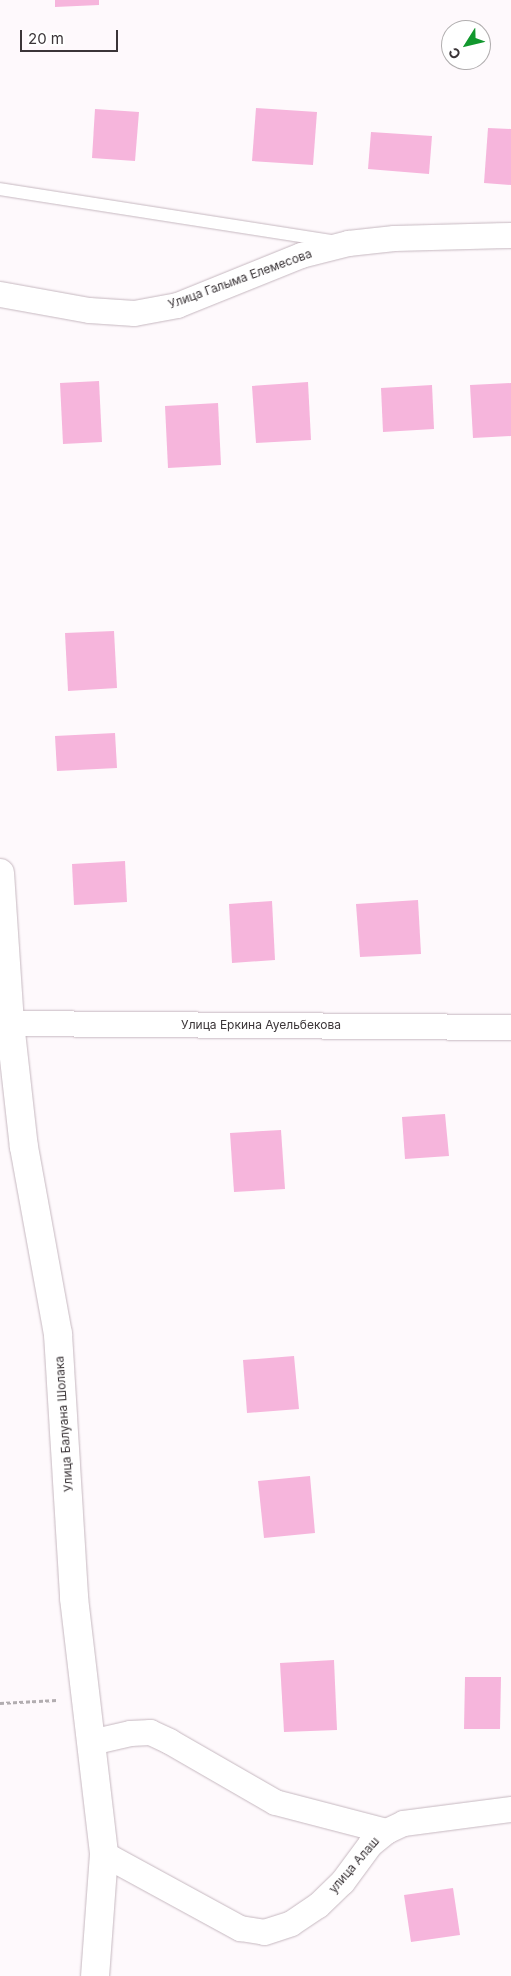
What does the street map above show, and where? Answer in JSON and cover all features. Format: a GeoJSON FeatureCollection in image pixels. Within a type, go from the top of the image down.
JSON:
{"type":"FeatureCollection","features":[{"type":"Feature","properties":{"kind":"street","name":"Улица Галыма Елемесова"},"geometry":{"type":"LineString","coordinates":[[0,294],[89,310],[134,313],[176,306],[301,255],[348,243],[394,238],[511,235]]}},
{"type":"Feature","properties":{"kind":"street"},"geometry":{"type":"LineString","coordinates":[[465,236],[511,248]]}},
{"type":"Feature","properties":{"kind":"street","name":"Улица Балуана Шолака"},"geometry":{"type":"LineString","coordinates":[[0,873],[10,1023],[24,1147],[58,1334],[74,1598],[104,1854],[95,1976]]}},
{"type":"Feature","properties":{"kind":"street","name":"Улица Еркина Ауельбекова"},"geometry":{"type":"LineString","coordinates":[[10,1023],[511,1027]]}},
{"type":"Feature","properties":{"kind":"street"},"geometry":{"type":"LineString","coordinates":[[91,1742],[130,1733],[150,1732],[169,1740],[275,1802],[386,1831]]}},
{"type":"Feature","properties":{"kind":"street","name":"улица Алаш"},"geometry":{"type":"LineString","coordinates":[[104,1854],[240,1928],[264,1932],[291,1923],[318,1905],[342,1882],[370,1844],[386,1831],[403,1823],[511,1809]]}},
{"type":"Feature","properties":{"kind":"lane"},"geometry":{"type":"LineString","coordinates":[[0,189],[348,243]]}},
{"type":"Feature","properties":{"kind":"path"},"geometry":{"type":"LineString","coordinates":[[0,1703],[86,1698]]}},
{"type":"Feature","properties":{"kind":"building"},"geometry":{"type":"Polygon","coordinates":[[[55,0],[99,0],[99,5],[55,7],[55,0]]]}},
{"type":"Feature","properties":{"kind":"building"},"geometry":{"type":"Polygon","coordinates":[[[256,108],[317,112],[313,165],[252,161],[256,108]]]}},
{"type":"Feature","properties":{"kind":"building"},"geometry":{"type":"Polygon","coordinates":[[[95,109],[139,112],[135,161],[92,158],[95,109]]]}},
{"type":"Feature","properties":{"kind":"building"},"geometry":{"type":"Polygon","coordinates":[[[488,128],[511,129],[511,185],[484,183],[488,128]]]}},
{"type":"Feature","properties":{"kind":"building"},"geometry":{"type":"Polygon","coordinates":[[[371,132],[432,136],[429,174],[368,169],[371,132]]]}},
{"type":"Feature","properties":{"kind":"building"},"geometry":{"type":"Polygon","coordinates":[[[99,381],[102,442],[63,444],[60,383],[99,381]]]}},
{"type":"Feature","properties":{"kind":"building"},"geometry":{"type":"Polygon","coordinates":[[[308,382],[311,440],[256,443],[252,386],[308,382]]]}},
{"type":"Feature","properties":{"kind":"building"},"geometry":{"type":"Polygon","coordinates":[[[511,383],[511,436],[473,438],[470,385],[511,383]]]}},
{"type":"Feature","properties":{"kind":"building"},"geometry":{"type":"Polygon","coordinates":[[[432,385],[434,429],[383,432],[381,388],[432,385]]]}},
{"type":"Feature","properties":{"kind":"building"},"geometry":{"type":"Polygon","coordinates":[[[218,403],[221,465],[168,468],[165,406],[218,403]]]}},
{"type":"Feature","properties":{"kind":"building"},"geometry":{"type":"Polygon","coordinates":[[[114,631],[117,688],[68,691],[65,633],[114,631]]]}},
{"type":"Feature","properties":{"kind":"building"},"geometry":{"type":"Polygon","coordinates":[[[115,733],[117,768],[57,771],[55,736],[115,733]]]}},
{"type":"Feature","properties":{"kind":"building"},"geometry":{"type":"Polygon","coordinates":[[[125,861],[127,902],[74,905],[72,864],[125,861]]]}},
{"type":"Feature","properties":{"kind":"building"},"geometry":{"type":"Polygon","coordinates":[[[418,900],[421,954],[360,957],[356,904],[418,900]]]}},
{"type":"Feature","properties":{"kind":"building"},"geometry":{"type":"Polygon","coordinates":[[[272,901],[275,960],[232,963],[229,904],[272,901]]]}},
{"type":"Feature","properties":{"kind":"building"},"geometry":{"type":"Polygon","coordinates":[[[445,1114],[449,1156],[405,1159],[402,1117],[445,1114]]]}},
{"type":"Feature","properties":{"kind":"building"},"geometry":{"type":"Polygon","coordinates":[[[281,1130],[285,1189],[234,1192],[230,1133],[281,1130]]]}},
{"type":"Feature","properties":{"kind":"building"},"geometry":{"type":"Polygon","coordinates":[[[294,1356],[299,1409],[247,1413],[243,1360],[294,1356]]]}},
{"type":"Feature","properties":{"kind":"building"},"geometry":{"type":"Polygon","coordinates":[[[310,1476],[315,1533],[264,1538],[258,1481],[310,1476]]]}},
{"type":"Feature","properties":{"kind":"building"},"geometry":{"type":"Polygon","coordinates":[[[334,1660],[337,1730],[284,1732],[280,1663],[334,1660]]]}},
{"type":"Feature","properties":{"kind":"building"},"geometry":{"type":"Polygon","coordinates":[[[465,1677],[501,1677],[500,1729],[464,1729],[465,1677]]]}},
{"type":"Feature","properties":{"kind":"building"},"geometry":{"type":"Polygon","coordinates":[[[453,1888],[460,1935],[411,1942],[404,1895],[453,1888]]]}}]}
